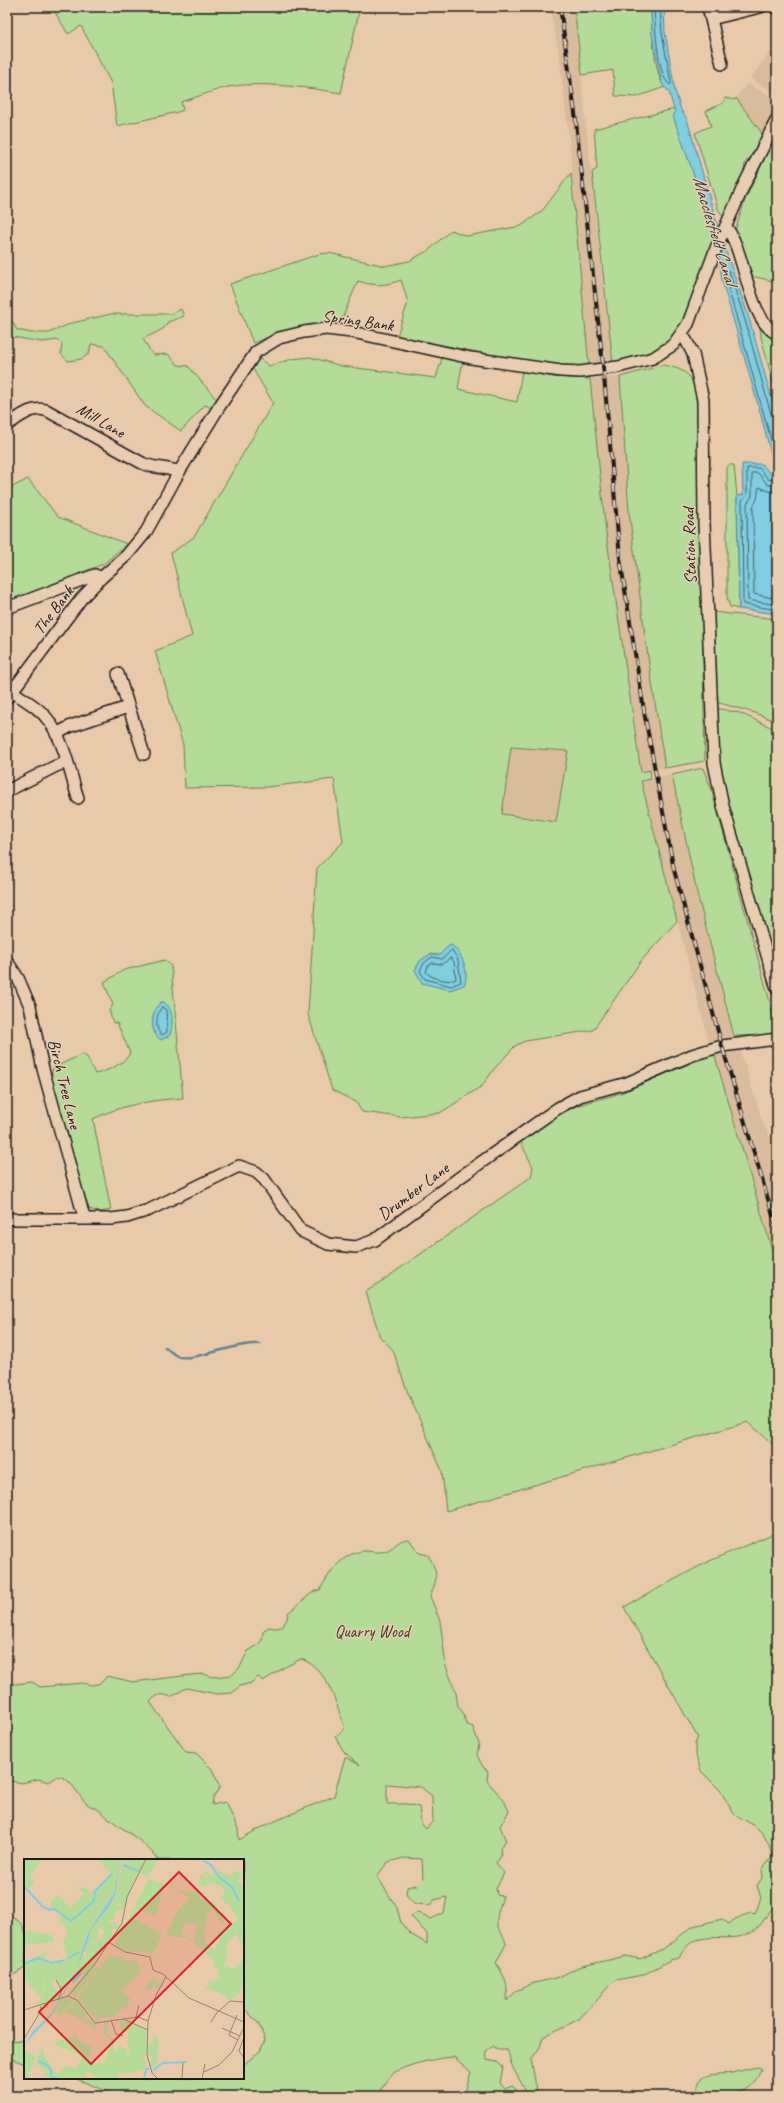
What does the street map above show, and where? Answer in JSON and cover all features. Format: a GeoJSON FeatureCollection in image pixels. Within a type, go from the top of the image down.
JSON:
{"type":"FeatureCollection","features":[{"type":"Feature","properties":{"kind":"street"},"geometry":{"type":"LineString","coordinates":[[708,7],[722,64]]}},
{"type":"Feature","properties":{"kind":"street"},"geometry":{"type":"LineString","coordinates":[[711,19],[760,7]]}},
{"type":"Feature","properties":{"kind":"street"},"geometry":{"type":"LineString","coordinates":[[681,335],[688,324],[716,248],[750,172],[777,119]]}},
{"type":"Feature","properties":{"kind":"street"},"geometry":{"type":"LineString","coordinates":[[726,227],[734,240],[743,273],[761,318],[767,327],[777,334]]}},
{"type":"Feature","properties":{"kind":"street","name":"Spring Bank"},"geometry":{"type":"LineString","coordinates":[[115,565],[137,545],[146,532],[179,472],[232,386],[253,356],[279,338],[326,329],[352,332],[471,358],[561,371],[580,372],[629,364],[653,358],[673,345],[681,335]]}},
{"type":"Feature","properties":{"kind":"street","name":"Station Road"},"geometry":{"type":"LineString","coordinates":[[681,335],[686,340],[693,354],[703,400],[704,522],[714,763],[725,813],[777,989]]}},
{"type":"Feature","properties":{"kind":"street","name":"Mill Lane"},"geometry":{"type":"LineString","coordinates":[[7,425],[37,408],[46,410],[142,463],[153,468],[179,472]]}},
{"type":"Feature","properties":{"kind":"street","name":"The Bank"},"geometry":{"type":"LineString","coordinates":[[10,695],[82,599],[115,565]]}},
{"type":"Feature","properties":{"kind":"street"},"geometry":{"type":"LineString","coordinates":[[7,608],[95,575],[101,578]]}},
{"type":"Feature","properties":{"kind":"street"},"geometry":{"type":"LineString","coordinates":[[118,674],[144,754]]}},
{"type":"Feature","properties":{"kind":"street"},"geometry":{"type":"LineString","coordinates":[[10,695],[41,713],[48,720],[56,734],[78,798]]}},
{"type":"Feature","properties":{"kind":"street"},"geometry":{"type":"LineString","coordinates":[[56,734],[71,726],[128,707]]}},
{"type":"Feature","properties":{"kind":"street"},"geometry":{"type":"LineString","coordinates":[[7,791],[66,762]]}},
{"type":"Feature","properties":{"kind":"street","name":"Birch Tree Lane"},"geometry":{"type":"LineString","coordinates":[[7,961],[18,978],[30,1006],[50,1098],[84,1217]]}},
{"type":"Feature","properties":{"kind":"street","name":"Drumber Lane"},"geometry":{"type":"LineString","coordinates":[[84,1217],[111,1219],[141,1212],[239,1166],[256,1172],[264,1180],[301,1231],[328,1244],[356,1247],[375,1240],[558,1108],[580,1096],[627,1083],[692,1055],[722,1046],[777,1039]]}},
{"type":"Feature","properties":{"kind":"street"},"geometry":{"type":"LineString","coordinates":[[7,1219],[84,1217]]}},
{"type":"Feature","properties":{"kind":"shaded area"},"geometry":{"type":"Polygon","coordinates":[[[550,7],[574,7],[601,268],[613,364],[589,366],[570,147],[559,54],[550,7]]]}},
{"type":"Feature","properties":{"kind":"shaded area"},"geometry":{"type":"Polygon","coordinates":[[[771,51],[777,56],[777,93],[750,79],[771,51]]]}},
{"type":"Feature","properties":{"kind":"shaded area"},"geometry":{"type":"Polygon","coordinates":[[[747,84],[777,99],[777,112],[764,136],[736,98],[747,84]]]}},
{"type":"Feature","properties":{"kind":"shaded area"},"geometry":{"type":"Polygon","coordinates":[[[620,377],[629,512],[647,650],[665,768],[642,772],[606,533],[590,379],[620,377]]]}},
{"type":"Feature","properties":{"kind":"shaded area"},"geometry":{"type":"Polygon","coordinates":[[[511,747],[568,751],[556,822],[502,814],[511,747]]]}},
{"type":"Feature","properties":{"kind":"shaded area"},"geometry":{"type":"Polygon","coordinates":[[[672,775],[698,897],[734,1036],[728,1038],[731,1049],[739,1047],[763,1123],[777,1150],[777,1267],[714,1053],[719,1051],[716,1041],[709,1043],[641,780],[672,775]]]}},
{"type":"Feature","properties":{"kind":"green space"},"geometry":{"type":"Polygon","coordinates":[[[52,7],[360,7],[341,93],[279,85],[235,86],[219,89],[181,102],[183,110],[178,112],[117,126],[111,83],[81,26],[68,34],[52,7]]]}},
{"type":"Feature","properties":{"kind":"green space"},"geometry":{"type":"Polygon","coordinates":[[[574,7],[651,7],[656,61],[661,81],[665,87],[636,97],[615,96],[613,70],[582,75],[574,7]]]}},
{"type":"Feature","properties":{"kind":"green space"},"geometry":{"type":"Polygon","coordinates":[[[725,98],[735,100],[736,98],[764,136],[751,160],[747,160],[744,167],[746,169],[724,218],[718,209],[695,133],[711,126],[706,111],[723,103],[725,98]]]}},
{"type":"Feature","properties":{"kind":"green space"},"geometry":{"type":"Polygon","coordinates":[[[674,109],[676,113],[674,116],[715,236],[686,318],[670,342],[656,354],[613,364],[592,172],[597,169],[594,129],[674,109]]]}},
{"type":"Feature","properties":{"kind":"green space"},"geometry":{"type":"Polygon","coordinates":[[[777,132],[777,282],[751,276],[748,277],[735,231],[745,200],[777,132]]]}},
{"type":"Feature","properties":{"kind":"green space"},"geometry":{"type":"Polygon","coordinates":[[[571,173],[589,366],[568,368],[516,360],[397,336],[408,302],[401,280],[380,285],[358,281],[339,326],[309,325],[279,333],[253,343],[230,284],[319,254],[329,253],[385,266],[409,261],[429,250],[451,230],[467,236],[521,226],[542,211],[571,173]]]}},
{"type":"Feature","properties":{"kind":"green space"},"geometry":{"type":"Polygon","coordinates":[[[181,309],[184,316],[168,322],[163,329],[143,339],[153,355],[168,354],[178,365],[188,366],[218,401],[214,409],[205,405],[181,431],[145,406],[104,346],[91,344],[89,354],[81,359],[68,361],[61,354],[62,344],[58,340],[42,342],[12,337],[7,339],[7,312],[17,330],[32,333],[49,333],[72,323],[111,314],[171,314],[181,309]]]}},
{"type":"Feature","properties":{"kind":"green space"},"geometry":{"type":"Polygon","coordinates":[[[760,327],[767,334],[777,338],[777,398],[761,337],[760,327]]]}},
{"type":"Feature","properties":{"kind":"green space"},"geometry":{"type":"Polygon","coordinates":[[[443,355],[463,359],[458,389],[517,402],[522,371],[553,377],[590,379],[606,533],[641,772],[650,770],[651,779],[641,781],[677,921],[641,961],[593,1030],[525,1041],[515,1046],[494,1069],[482,1086],[440,1113],[401,1117],[362,1112],[356,1102],[332,1090],[308,1014],[317,868],[343,842],[334,779],[267,787],[185,788],[183,745],[155,651],[192,636],[171,553],[194,537],[273,403],[253,369],[259,358],[269,366],[292,359],[310,357],[341,366],[436,378],[443,355]],[[511,747],[502,814],[556,822],[568,751],[511,747]]]}},
{"type":"Feature","properties":{"kind":"green space"},"geometry":{"type":"Polygon","coordinates":[[[663,365],[683,371],[689,376],[695,389],[696,397],[698,418],[705,761],[665,768],[647,650],[629,512],[620,377],[663,365]]]}},
{"type":"Feature","properties":{"kind":"green space"},"geometry":{"type":"Polygon","coordinates":[[[729,465],[734,465],[737,496],[739,609],[730,607],[727,598],[727,468],[729,465]]]}},
{"type":"Feature","properties":{"kind":"green space"},"geometry":{"type":"Polygon","coordinates":[[[28,479],[58,517],[127,544],[103,564],[7,602],[7,490],[28,479]]]}},
{"type":"Feature","properties":{"kind":"green space"},"geometry":{"type":"Polygon","coordinates":[[[712,612],[777,619],[777,722],[755,713],[716,702],[712,612]]]}},
{"type":"Feature","properties":{"kind":"green space"},"geometry":{"type":"Polygon","coordinates":[[[716,708],[740,713],[777,730],[777,979],[729,812],[719,762],[716,708]]]}},
{"type":"Feature","properties":{"kind":"green space"},"geometry":{"type":"Polygon","coordinates":[[[703,768],[711,788],[770,1002],[777,1035],[734,1036],[698,897],[672,775],[703,768]]]}},
{"type":"Feature","properties":{"kind":"green space"},"geometry":{"type":"Polygon","coordinates":[[[165,960],[171,966],[183,1098],[136,1104],[114,1110],[93,1119],[111,1210],[99,1212],[89,1209],[73,1159],[51,1078],[53,1068],[83,1054],[87,1057],[95,1074],[120,1064],[130,1053],[117,1023],[113,1023],[109,1010],[113,1005],[104,982],[124,970],[165,960]]]}},
{"type":"Feature","properties":{"kind":"green space"},"geometry":{"type":"Polygon","coordinates":[[[714,1053],[777,1267],[777,1448],[748,1422],[446,1511],[442,1471],[406,1388],[393,1350],[380,1337],[366,1292],[531,1177],[533,1167],[520,1141],[553,1117],[576,1106],[621,1093],[714,1053]]]}},
{"type":"Feature","properties":{"kind":"green space","name":"Quarry Wood"},"geometry":{"type":"Polygon","coordinates":[[[777,1532],[777,1903],[755,1930],[751,1933],[731,1938],[702,1939],[693,1942],[686,1948],[679,1958],[670,1960],[643,1975],[616,1980],[607,1987],[600,1997],[579,2019],[543,2037],[540,2047],[531,2060],[535,2080],[536,2096],[527,2096],[524,2087],[510,2061],[507,2050],[498,2050],[493,2046],[486,2051],[487,2060],[497,2062],[503,2067],[500,2083],[505,2089],[512,2086],[516,2089],[516,2096],[468,2096],[466,2089],[471,2072],[454,2057],[429,2061],[401,2069],[389,2077],[378,2096],[119,2096],[76,2079],[244,2079],[244,2064],[260,2051],[265,2040],[258,2023],[244,2008],[244,1859],[157,1859],[138,1839],[99,1810],[86,1803],[70,1783],[63,1777],[58,1776],[49,1782],[38,1779],[22,1783],[7,1780],[7,1683],[16,1684],[32,1682],[40,1687],[82,1683],[92,1685],[101,1683],[107,1676],[133,1682],[203,1674],[213,1677],[232,1675],[240,1667],[248,1651],[258,1645],[262,1640],[263,1632],[268,1627],[282,1627],[287,1619],[288,1613],[313,1592],[320,1590],[327,1577],[337,1565],[349,1555],[364,1551],[385,1551],[400,1541],[409,1539],[419,1553],[428,1555],[434,1566],[436,1580],[430,1596],[440,1621],[446,1666],[456,1693],[458,1706],[464,1714],[466,1724],[473,1727],[479,1744],[477,1755],[483,1767],[488,1771],[487,1781],[503,1799],[509,1811],[500,1826],[506,1841],[500,1847],[501,1856],[496,1863],[504,1873],[496,1888],[497,1895],[503,1896],[498,1912],[497,1924],[506,1944],[496,1963],[506,1981],[507,2001],[516,1991],[531,1984],[559,1977],[578,1967],[626,1956],[640,1959],[663,1949],[693,1926],[722,1919],[729,1924],[737,1918],[750,1913],[755,1914],[761,1898],[757,1886],[763,1876],[762,1870],[772,1857],[769,1845],[763,1834],[755,1826],[734,1814],[720,1790],[701,1771],[695,1752],[695,1742],[698,1738],[624,1607],[705,1563],[777,1532]],[[301,1659],[263,1681],[258,1677],[251,1683],[240,1686],[232,1693],[217,1694],[186,1688],[171,1697],[164,1695],[157,1696],[150,1702],[186,1752],[196,1753],[212,1769],[220,1787],[213,1798],[212,1805],[226,1802],[238,1829],[239,1840],[273,1822],[334,1796],[345,1757],[360,1765],[345,1753],[335,1737],[345,1728],[330,1688],[318,1670],[301,1659]],[[387,1784],[387,1804],[406,1804],[419,1807],[421,1823],[426,1829],[433,1821],[432,1796],[421,1787],[387,1784]],[[404,1858],[388,1862],[377,1876],[397,1908],[401,1923],[409,1933],[427,1944],[427,1934],[411,1916],[418,1912],[431,1919],[444,1913],[447,1897],[434,1900],[430,1905],[415,1904],[406,1895],[407,1887],[417,1885],[423,1879],[422,1859],[404,1858]]]}},
{"type":"Feature","properties":{"kind":"green space"},"geometry":{"type":"Polygon","coordinates":[[[7,1914],[22,1924],[24,1928],[24,1969],[7,1979],[7,1914]]]}},
{"type":"Feature","properties":{"kind":"green space"},"geometry":{"type":"Polygon","coordinates":[[[7,2040],[24,2041],[24,2064],[7,2057],[7,2040]]]}},
{"type":"Feature","properties":{"kind":"green space"},"geometry":{"type":"Polygon","coordinates":[[[757,2067],[761,2069],[756,2080],[748,2088],[742,2091],[728,2095],[699,2096],[699,2082],[702,2078],[757,2067]]]}},
{"type":"Feature","properties":{"kind":"water","name":"Macclesfield Canal"},"geometry":{"type":"Polygon","coordinates":[[[651,7],[664,7],[665,32],[675,91],[681,110],[687,119],[719,231],[749,318],[777,421],[777,487],[775,490],[777,497],[777,614],[739,609],[737,496],[743,495],[742,464],[762,464],[772,476],[776,473],[759,408],[722,281],[718,244],[673,116],[675,113],[669,92],[662,84],[652,34],[651,7]]]}},
{"type":"Feature","properties":{"kind":"water"},"geometry":{"type":"Polygon","coordinates":[[[451,945],[459,952],[464,964],[466,981],[464,985],[450,990],[422,983],[415,970],[420,961],[430,954],[440,955],[451,945]]]}},
{"type":"Feature","properties":{"kind":"water"},"geometry":{"type":"Polygon","coordinates":[[[161,1002],[164,1002],[170,1009],[172,1026],[170,1035],[161,1040],[154,1032],[152,1021],[155,1011],[161,1002]]]}},
{"type":"Feature","properties":{"kind":"waterway"},"geometry":{"type":"LineString","coordinates":[[165,1347],[177,1356],[193,1357],[240,1346],[259,1344]]}},
{"type":"Feature","properties":{"kind":"railway"},"geometry":{"type":"LineString","coordinates":[[560,7],[575,113],[603,365],[620,558],[645,717],[674,870],[722,1046],[777,1229]]}}]}
